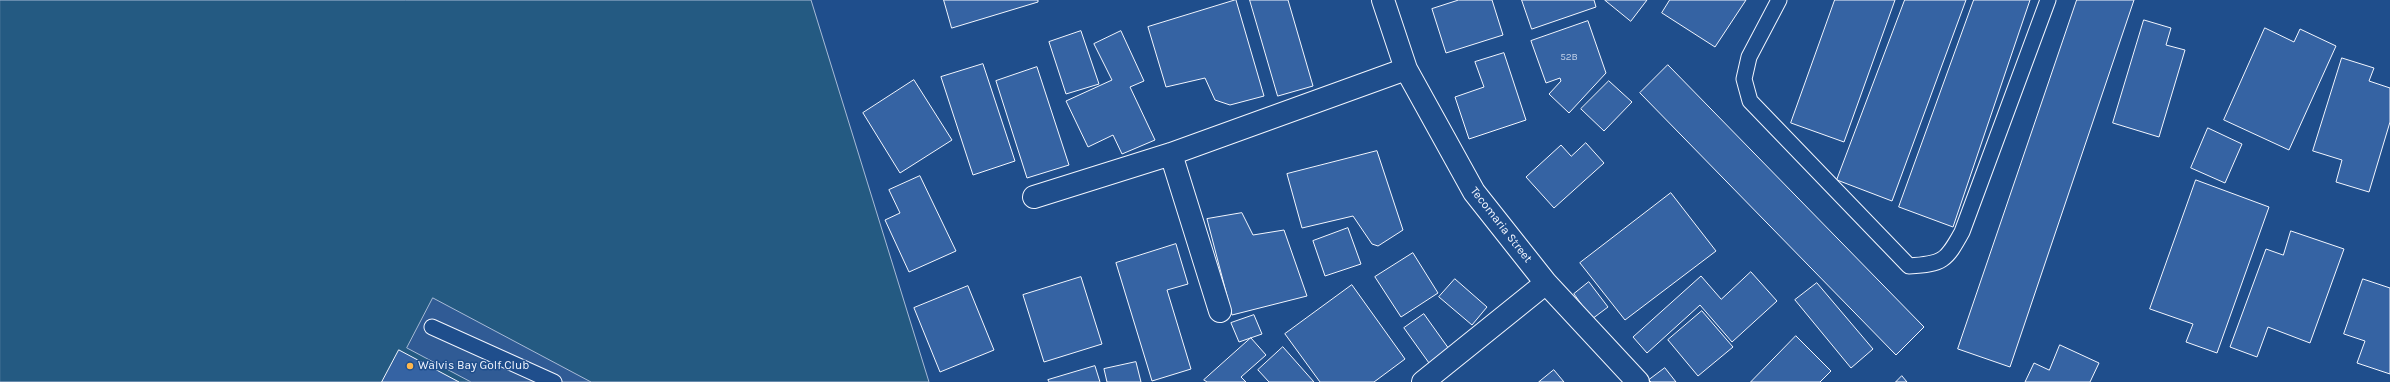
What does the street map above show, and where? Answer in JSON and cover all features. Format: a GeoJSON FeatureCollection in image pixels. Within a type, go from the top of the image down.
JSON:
{"type":"FeatureCollection","features":[{"type":"Feature","properties":{"kind":"street","name":"Tecomaria Street"},"geometry":{"type":"LineString","coordinates":[[1383,0],[1406,69],[1474,192],[1546,283],[1638,382]]}},
{"type":"Feature","properties":{"kind":"street"},"geometry":{"type":"LineString","coordinates":[[1034,197],[1170,154],[1406,69]]}},
{"type":"Feature","properties":{"kind":"street"},"geometry":{"type":"LineString","coordinates":[[1170,154],[1220,311]]}},
{"type":"Feature","properties":{"kind":"street"},"geometry":{"type":"LineString","coordinates":[[1423,382],[1546,283]]}},
{"type":"Feature","properties":{"kind":"lane"},"geometry":{"type":"LineString","coordinates":[[1779,0],[1749,57],[1744,79],[1750,101],[1908,266],[1930,265],[1950,255],[1962,232],[2048,0]]}},
{"type":"Feature","properties":{"kind":"lane"},"geometry":{"type":"LineString","coordinates":[[432,327],[554,382]]}},
{"type":"Feature","properties":{"kind":"shaded area"},"geometry":{"type":"Polygon","coordinates":[[[0,0],[811,0],[929,382],[0,382],[0,0]]]}},
{"type":"Feature","properties":{"kind":"shaded area"},"geometry":{"type":"Polygon","coordinates":[[[433,298],[591,382],[471,382],[407,348],[433,298]]]}},
{"type":"Feature","properties":{"kind":"building"},"geometry":{"type":"Polygon","coordinates":[[[944,0],[1038,0],[1038,2],[952,28],[944,0]]]}},
{"type":"Feature","properties":{"kind":"building"},"geometry":{"type":"Polygon","coordinates":[[[1236,0],[1264,96],[1230,105],[1215,100],[1205,78],[1166,87],[1148,27],[1236,0]]]}},
{"type":"Feature","properties":{"kind":"building"},"geometry":{"type":"Polygon","coordinates":[[[1250,0],[1288,0],[1313,86],[1278,96],[1250,0]]]}},
{"type":"Feature","properties":{"kind":"building"},"geometry":{"type":"Polygon","coordinates":[[[1459,0],[1492,0],[1503,35],[1446,53],[1432,9],[1459,0]]]}},
{"type":"Feature","properties":{"kind":"building"},"geometry":{"type":"Polygon","coordinates":[[[1522,0],[1594,0],[1596,7],[1532,29],[1522,0]]]}},
{"type":"Feature","properties":{"kind":"building"},"geometry":{"type":"Polygon","coordinates":[[[1605,0],[1647,0],[1631,21],[1605,0]]]}},
{"type":"Feature","properties":{"kind":"building"},"geometry":{"type":"Polygon","coordinates":[[[1670,0],[1746,0],[1715,47],[1662,13],[1670,0]]]}},
{"type":"Feature","properties":{"kind":"building"},"geometry":{"type":"Polygon","coordinates":[[[1835,0],[1895,0],[1844,142],[1791,123],[1835,0]]]}},
{"type":"Feature","properties":{"kind":"building"},"geometry":{"type":"Polygon","coordinates":[[[1905,0],[1966,0],[1892,201],[1837,180],[1905,0]]]}},
{"type":"Feature","properties":{"kind":"building"},"geometry":{"type":"Polygon","coordinates":[[[1974,0],[2030,0],[1953,227],[1899,207],[1974,0]]]}},
{"type":"Feature","properties":{"kind":"building"},"geometry":{"type":"Polygon","coordinates":[[[2077,0],[2134,0],[2010,367],[1958,349],[2077,0]]]}},
{"type":"Feature","properties":{"kind":"building"},"geometry":{"type":"Polygon","coordinates":[[[2144,20],[2171,28],[2166,45],[2185,50],[2159,137],[2113,123],[2144,20]]]}},
{"type":"Feature","properties":{"kind":"building"},"geometry":{"type":"Polygon","coordinates":[[[1588,21],[1606,73],[1569,113],[1549,94],[1561,81],[1560,78],[1546,83],[1531,41],[1588,21]]]}},
{"type":"Feature","properties":{"kind":"building"},"geometry":{"type":"Polygon","coordinates":[[[2265,28],[2294,42],[2300,29],[2336,46],[2289,150],[2224,120],[2265,28]]]}},
{"type":"Feature","properties":{"kind":"building"},"geometry":{"type":"Polygon","coordinates":[[[1081,31],[1099,84],[1066,94],[1049,42],[1081,31]]]}},
{"type":"Feature","properties":{"kind":"building"},"geometry":{"type":"Polygon","coordinates":[[[1121,31],[1144,81],[1130,87],[1155,140],[1122,154],[1113,135],[1088,147],[1066,101],[1112,80],[1094,44],[1121,31]]]}},
{"type":"Feature","properties":{"kind":"building"},"geometry":{"type":"Polygon","coordinates":[[[1504,53],[1526,120],[1469,139],[1455,97],[1484,87],[1475,62],[1504,53]]]}},
{"type":"Feature","properties":{"kind":"building"},"geometry":{"type":"Polygon","coordinates":[[[2342,58],[2374,68],[2369,81],[2390,88],[2390,122],[2369,192],[2336,182],[2342,160],[2313,151],[2342,58]]]}},
{"type":"Feature","properties":{"kind":"building"},"geometry":{"type":"Polygon","coordinates":[[[983,64],[1015,161],[973,175],[941,77],[983,64]]]}},
{"type":"Feature","properties":{"kind":"building"},"geometry":{"type":"Polygon","coordinates":[[[1668,65],[1924,327],[1896,355],[1640,93],[1668,65]]]}},
{"type":"Feature","properties":{"kind":"building"},"geometry":{"type":"Polygon","coordinates":[[[1037,67],[1069,165],[1027,178],[996,81],[1037,67]]]}},
{"type":"Feature","properties":{"kind":"building"},"geometry":{"type":"Polygon","coordinates":[[[914,80],[952,140],[900,173],[863,113],[914,80]]]}},
{"type":"Feature","properties":{"kind":"building"},"geometry":{"type":"Polygon","coordinates":[[[1609,81],[1632,102],[1604,131],[1581,109],[1609,81]]]}},
{"type":"Feature","properties":{"kind":"building"},"geometry":{"type":"Polygon","coordinates":[[[2208,128],[2242,144],[2225,183],[2191,168],[2208,128]]]}},
{"type":"Feature","properties":{"kind":"building"},"geometry":{"type":"Polygon","coordinates":[[[1586,143],[1604,163],[1554,208],[1526,177],[1561,145],[1571,156],[1586,143]]]}},
{"type":"Feature","properties":{"kind":"building"},"geometry":{"type":"Polygon","coordinates":[[[1377,151],[1403,230],[1378,246],[1372,244],[1353,216],[1302,228],[1287,174],[1377,151]]]}},
{"type":"Feature","properties":{"kind":"building"},"geometry":{"type":"Polygon","coordinates":[[[920,176],[956,251],[909,272],[885,220],[900,213],[889,190],[920,176]]]}},
{"type":"Feature","properties":{"kind":"building"},"geometry":{"type":"Polygon","coordinates":[[[2196,180],[2269,207],[2217,353],[2186,342],[2193,324],[2150,309],[2196,180]]]}},
{"type":"Feature","properties":{"kind":"building"},"geometry":{"type":"Polygon","coordinates":[[[1671,193],[1716,251],[1625,320],[1580,263],[1671,193]]]}},
{"type":"Feature","properties":{"kind":"building"},"geometry":{"type":"Polygon","coordinates":[[[1242,213],[1253,235],[1284,230],[1307,296],[1232,315],[1207,219],[1242,213]]]}},
{"type":"Feature","properties":{"kind":"building"},"geometry":{"type":"Polygon","coordinates":[[[1348,228],[1361,264],[1325,276],[1313,241],[1348,228]]]}},
{"type":"Feature","properties":{"kind":"building"},"geometry":{"type":"Polygon","coordinates":[[[2291,231],[2344,249],[2310,343],[2268,327],[2257,357],[2230,347],[2266,249],[2283,255],[2291,231]]]}},
{"type":"Feature","properties":{"kind":"building"},"geometry":{"type":"Polygon","coordinates":[[[1176,244],[1188,284],[1167,290],[1191,369],[1152,381],[1116,263],[1176,244]]]}},
{"type":"Feature","properties":{"kind":"building"},"geometry":{"type":"Polygon","coordinates":[[[1413,253],[1438,293],[1401,317],[1375,277],[1413,253]]]}},
{"type":"Feature","properties":{"kind":"building"},"geometry":{"type":"Polygon","coordinates":[[[1751,272],[1777,301],[1732,342],[1700,305],[1647,353],[1633,337],[1701,276],[1721,299],[1751,272]]]}},
{"type":"Feature","properties":{"kind":"building"},"geometry":{"type":"Polygon","coordinates":[[[1081,277],[1102,344],[1044,362],[1023,295],[1081,277]]]}},
{"type":"Feature","properties":{"kind":"building"},"geometry":{"type":"Polygon","coordinates":[[[1455,279],[1487,307],[1472,325],[1439,297],[1455,279]]]}},
{"type":"Feature","properties":{"kind":"building"},"geometry":{"type":"Polygon","coordinates":[[[2363,279],[2390,288],[2390,374],[2357,363],[2365,341],[2344,334],[2363,279]]]}},
{"type":"Feature","properties":{"kind":"building"},"geometry":{"type":"Polygon","coordinates":[[[1589,282],[1608,307],[1592,319],[1574,294],[1589,282]]]}},
{"type":"Feature","properties":{"kind":"building"},"geometry":{"type":"Polygon","coordinates":[[[1817,283],[1873,349],[1851,368],[1795,300],[1817,283]]]}},
{"type":"Feature","properties":{"kind":"building"},"geometry":{"type":"Polygon","coordinates":[[[1352,285],[1405,359],[1374,382],[1320,382],[1285,334],[1352,285]]]}},
{"type":"Feature","properties":{"kind":"building"},"geometry":{"type":"Polygon","coordinates":[[[968,286],[994,350],[940,372],[914,308],[968,286]]]}},
{"type":"Feature","properties":{"kind":"building"},"geometry":{"type":"Polygon","coordinates":[[[1702,311],[1733,347],[1698,376],[1668,340],[1702,311]]]}},
{"type":"Feature","properties":{"kind":"building"},"geometry":{"type":"Polygon","coordinates":[[[1424,314],[1449,349],[1429,363],[1404,328],[1424,314]]]}},
{"type":"Feature","properties":{"kind":"building"},"geometry":{"type":"Polygon","coordinates":[[[1254,315],[1262,334],[1239,342],[1231,323],[1254,315]]]}},
{"type":"Feature","properties":{"kind":"building"},"geometry":{"type":"Polygon","coordinates":[[[1796,336],[1831,371],[1820,382],[1751,382],[1796,336]]]}},
{"type":"Feature","properties":{"kind":"building"},"geometry":{"type":"Polygon","coordinates":[[[1251,338],[1266,355],[1241,377],[1246,382],[1207,382],[1204,380],[1251,338]]]}},
{"type":"Feature","properties":{"kind":"building"},"geometry":{"type":"Polygon","coordinates":[[[2060,345],[2099,363],[2090,382],[2025,382],[2034,363],[2049,370],[2060,345]]]}},
{"type":"Feature","properties":{"kind":"building"},"geometry":{"type":"Polygon","coordinates":[[[1283,347],[1314,382],[1269,382],[1258,370],[1283,347]]]}},
{"type":"Feature","properties":{"kind":"building","name":"Walvis Bay Golf Club"},"geometry":{"type":"Polygon","coordinates":[[[399,350],[459,382],[382,382],[399,350]]]}},
{"type":"Feature","properties":{"kind":"building"},"geometry":{"type":"Polygon","coordinates":[[[1136,362],[1141,382],[1107,382],[1104,369],[1136,362]]]}},
{"type":"Feature","properties":{"kind":"building"},"geometry":{"type":"Polygon","coordinates":[[[1095,366],[1100,382],[1049,382],[1048,380],[1095,366]]]}},
{"type":"Feature","properties":{"kind":"building"},"geometry":{"type":"Polygon","coordinates":[[[1665,368],[1676,382],[1651,382],[1649,380],[1665,368]]]}},
{"type":"Feature","properties":{"kind":"building"},"geometry":{"type":"Polygon","coordinates":[[[1554,370],[1564,382],[1539,382],[1554,370]]]}},
{"type":"Feature","properties":{"kind":"building"},"geometry":{"type":"Polygon","coordinates":[[[1902,376],[1907,382],[1896,382],[1902,376]]]}},
{"type":"Feature","properties":{"kind":"place","name":"Walvis Bay Golf Club"},"geometry":{"type":"Point","coordinates":[410,366]}}]}
